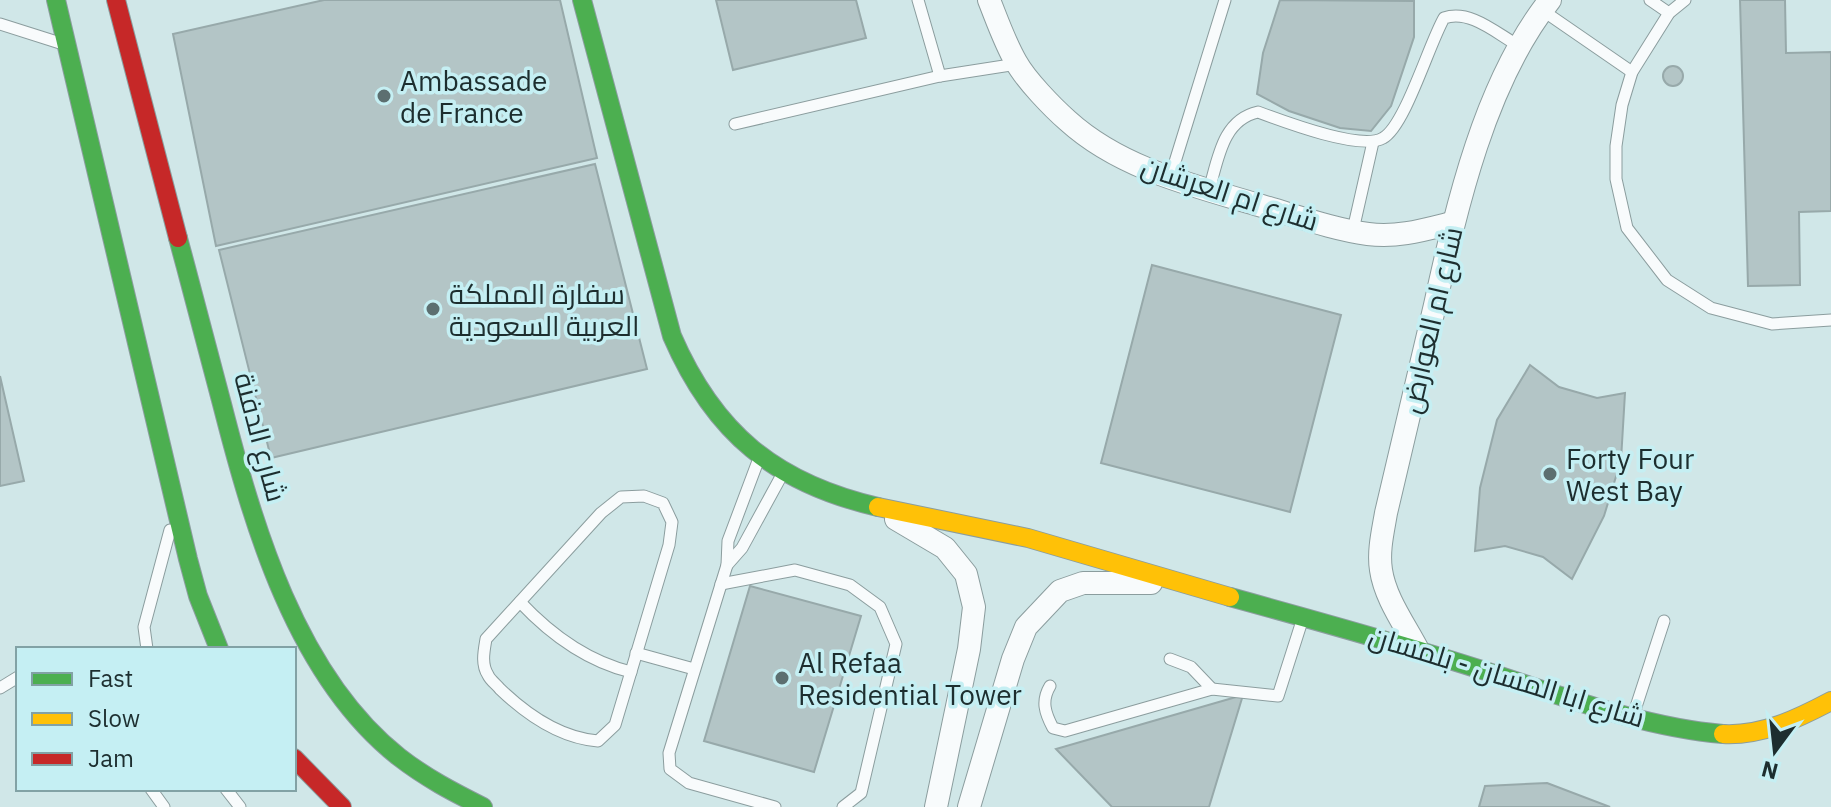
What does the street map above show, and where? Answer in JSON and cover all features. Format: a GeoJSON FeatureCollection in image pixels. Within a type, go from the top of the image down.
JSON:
{"type":"FeatureCollection","features":[{"type":"Feature","properties":{"kind":"main road"},"geometry":{"type":"LineString","coordinates":[[56,0],[198,596],[218,647]]}},
{"type":"Feature","properties":{"kind":"main road","name":"شارع الدفنة"},"geometry":{"type":"LineString","coordinates":[[116,0],[247,501],[268,562],[313,656],[366,727],[397,758],[434,784],[483,807]]}},
{"type":"Feature","properties":{"kind":"main road","name":"شارع ابا المسان - بلمسان"},"geometry":{"type":"LineString","coordinates":[[582,0],[677,350],[698,391],[715,415],[736,438],[783,473],[862,503],[1027,538],[1304,616],[1633,716],[1713,734],[1758,733],[1793,722],[1831,701]]}},
{"type":"Feature","properties":{"kind":"main road"},"geometry":{"type":"LineString","coordinates":[[296,760],[342,807]]}},
{"type":"Feature","properties":{"kind":"street","name":"شارع ام العرشان"},"geometry":{"type":"LineString","coordinates":[[989,0],[1017,64],[1068,121],[1090,139],[1125,159],[1209,190],[1369,234],[1407,235],[1452,223]]}},
{"type":"Feature","properties":{"kind":"street","name":"شارع ام العوارض"},"geometry":{"type":"LineString","coordinates":[[1418,650],[1387,588],[1381,570],[1380,543],[1452,223],[1498,89],[1519,46],[1546,5]]}},
{"type":"Feature","properties":{"kind":"street","name":"شارع ابا المسان - بلمسان"},"geometry":{"type":"LineString","coordinates":[[862,503],[945,548],[966,574],[972,596],[974,607],[969,649],[936,807]]}},
{"type":"Feature","properties":{"kind":"street","name":"شارع ابا المسان - بلمسان"},"geometry":{"type":"LineString","coordinates":[[969,807],[1013,659],[1026,627],[1048,602],[1060,591],[1083,583],[1181,583]]}},
{"type":"Feature","properties":{"kind":"lane"},"geometry":{"type":"LineString","coordinates":[[918,0],[940,76]]}},
{"type":"Feature","properties":{"kind":"lane"},"geometry":{"type":"LineString","coordinates":[[1170,178],[1225,0]]}},
{"type":"Feature","properties":{"kind":"lane"},"geometry":{"type":"LineString","coordinates":[[1650,0],[1669,13]]}},
{"type":"Feature","properties":{"kind":"lane"},"geometry":{"type":"LineString","coordinates":[[1685,0],[1669,13],[1632,72],[1622,105],[1616,146],[1616,179],[1627,228],[1667,280],[1711,308],[1772,324],[1831,320]]}},
{"type":"Feature","properties":{"kind":"lane"},"geometry":{"type":"LineString","coordinates":[[1546,5],[1632,72]]}},
{"type":"Feature","properties":{"kind":"lane"},"geometry":{"type":"LineString","coordinates":[[1209,190],[1224,138],[1247,114],[1258,112],[1329,135],[1373,142],[1389,134],[1398,122],[1444,18],[1455,14],[1466,16],[1519,46]]}},
{"type":"Feature","properties":{"kind":"lane"},"geometry":{"type":"LineString","coordinates":[[0,24],[67,46]]}},
{"type":"Feature","properties":{"kind":"lane"},"geometry":{"type":"LineString","coordinates":[[735,124],[940,76],[1017,64]]}},
{"type":"Feature","properties":{"kind":"lane"},"geometry":{"type":"LineString","coordinates":[[1353,230],[1373,142]]}},
{"type":"Feature","properties":{"kind":"lane"},"geometry":{"type":"LineString","coordinates":[[759,457],[728,541],[727,565],[669,753],[670,769],[689,783],[775,807]]}},
{"type":"Feature","properties":{"kind":"lane"},"geometry":{"type":"LineString","coordinates":[[727,565],[742,548],[783,473]]}},
{"type":"Feature","properties":{"kind":"lane"},"geometry":{"type":"LineString","coordinates":[[644,496],[663,503],[672,522],[669,545],[636,653],[615,725],[598,741],[582,740],[559,731],[519,707],[488,676],[483,658],[486,639],[601,513],[621,497],[644,496]]}},
{"type":"Feature","properties":{"kind":"lane"},"geometry":{"type":"LineString","coordinates":[[147,647],[144,627],[176,507]]}},
{"type":"Feature","properties":{"kind":"lane"},"geometry":{"type":"LineString","coordinates":[[721,584],[795,570],[850,585],[880,607],[896,644],[861,793],[843,807]]}},
{"type":"Feature","properties":{"kind":"lane"},"geometry":{"type":"LineString","coordinates":[[520,602],[540,623],[568,644],[605,665],[631,672]]}},
{"type":"Feature","properties":{"kind":"lane"},"geometry":{"type":"LineString","coordinates":[[1050,686],[1044,696],[1046,714],[1053,728],[1065,731],[1212,689],[1278,696],[1304,616]]}},
{"type":"Feature","properties":{"kind":"lane"},"geometry":{"type":"LineString","coordinates":[[1633,716],[1664,621]]}},
{"type":"Feature","properties":{"kind":"lane"},"geometry":{"type":"LineString","coordinates":[[636,653],[694,669]]}},
{"type":"Feature","properties":{"kind":"lane"},"geometry":{"type":"LineString","coordinates":[[1170,659],[1191,667],[1212,689]]}},
{"type":"Feature","properties":{"kind":"lane"},"geometry":{"type":"LineString","coordinates":[[228,791],[240,807]]}},
{"type":"Feature","properties":{"kind":"building","name":"Ambassade de France"},"geometry":{"type":"Polygon","coordinates":[[[324,0],[560,0],[597,158],[216,246],[173,34],[324,0]]]}},
{"type":"Feature","properties":{"kind":"building"},"geometry":{"type":"Polygon","coordinates":[[[716,0],[856,0],[866,38],[733,70],[716,0]]]}},
{"type":"Feature","properties":{"kind":"building"},"geometry":{"type":"Polygon","coordinates":[[[1280,0],[1414,1],[1414,37],[1391,106],[1371,131],[1340,128],[1289,111],[1257,94],[1263,53],[1280,0]]]}},
{"type":"Feature","properties":{"kind":"building"},"geometry":{"type":"Polygon","coordinates":[[[1740,0],[1785,0],[1786,53],[1831,52],[1831,211],[1799,212],[1800,285],[1748,286],[1740,0]]]}},
{"type":"Feature","properties":{"kind":"building"},"geometry":{"type":"Polygon","coordinates":[[[1673,66],[1680,69],[1683,76],[1680,83],[1673,86],[1666,83],[1663,76],[1666,69],[1673,66]]]}},
{"type":"Feature","properties":{"kind":"building","name":"سفارة المملكة العربية السعودية"},"geometry":{"type":"Polygon","coordinates":[[[595,164],[647,369],[271,458],[219,250],[595,164]]]}},
{"type":"Feature","properties":{"kind":"building"},"geometry":{"type":"Polygon","coordinates":[[[1152,265],[1341,315],[1290,512],[1101,463],[1152,265]]]}},
{"type":"Feature","properties":{"kind":"building","name":"Forty Four West Bay"},"geometry":{"type":"Polygon","coordinates":[[[1530,365],[1559,387],[1597,398],[1625,393],[1621,460],[1604,516],[1572,579],[1543,557],[1505,546],[1475,551],[1480,488],[1497,420],[1530,365]]]}},
{"type":"Feature","properties":{"kind":"building"},"geometry":{"type":"Polygon","coordinates":[[[0,376],[24,481],[0,486],[0,376]]]}},
{"type":"Feature","properties":{"kind":"building","name":"Al Refaa Residential Tower"},"geometry":{"type":"Polygon","coordinates":[[[750,586],[861,616],[814,772],[704,741],[750,586]]]}},
{"type":"Feature","properties":{"kind":"building"},"geometry":{"type":"Polygon","coordinates":[[[1243,695],[1209,807],[1112,807],[1056,749],[1243,695]]]}},
{"type":"Feature","properties":{"kind":"building"},"geometry":{"type":"Polygon","coordinates":[[[1547,783],[1610,807],[1479,807],[1485,786],[1547,783]]]}},
{"type":"Feature","properties":{"kind":"traffic: fast"},"geometry":{"type":"LineString","coordinates":[[56,0],[188,559],[198,596],[218,647]]}},
{"type":"Feature","properties":{"kind":"traffic: fast"},"geometry":{"type":"LineString","coordinates":[[582,0],[672,336],[689,370],[707,400],[752,449],[808,484],[878,507]]}},
{"type":"Feature","properties":{"kind":"traffic: fast"},"geometry":{"type":"LineString","coordinates":[[178,238],[248,499],[264,548],[306,642],[332,685],[363,724],[409,765],[483,807]]}},
{"type":"Feature","properties":{"kind":"traffic: fast"},"geometry":{"type":"LineString","coordinates":[[1230,597],[1419,650],[1631,717],[1661,725],[1723,734]]}},
{"type":"Feature","properties":{"kind":"traffic: slow"},"geometry":{"type":"LineString","coordinates":[[878,507],[1028,538],[1230,597]]}},
{"type":"Feature","properties":{"kind":"traffic: slow"},"geometry":{"type":"LineString","coordinates":[[1723,734],[1765,729],[1831,701]]}},
{"type":"Feature","properties":{"kind":"traffic: jam"},"geometry":{"type":"LineString","coordinates":[[116,0],[178,238]]}},
{"type":"Feature","properties":{"kind":"traffic: jam"},"geometry":{"type":"LineString","coordinates":[[296,760],[342,807]]}},
{"type":"Feature","properties":{"kind":"place","name":"Ambassade de France"},"geometry":{"type":"Point","coordinates":[384,96]}},
{"type":"Feature","properties":{"kind":"place","name":"سفارة المملكة العربية السعودية"},"geometry":{"type":"Point","coordinates":[433,309]}},
{"type":"Feature","properties":{"kind":"place","name":"Forty Four West Bay"},"geometry":{"type":"Point","coordinates":[1550,474]}},
{"type":"Feature","properties":{"kind":"place","name":"Al Refaa Residential Tower"},"geometry":{"type":"Point","coordinates":[782,678]}}]}
